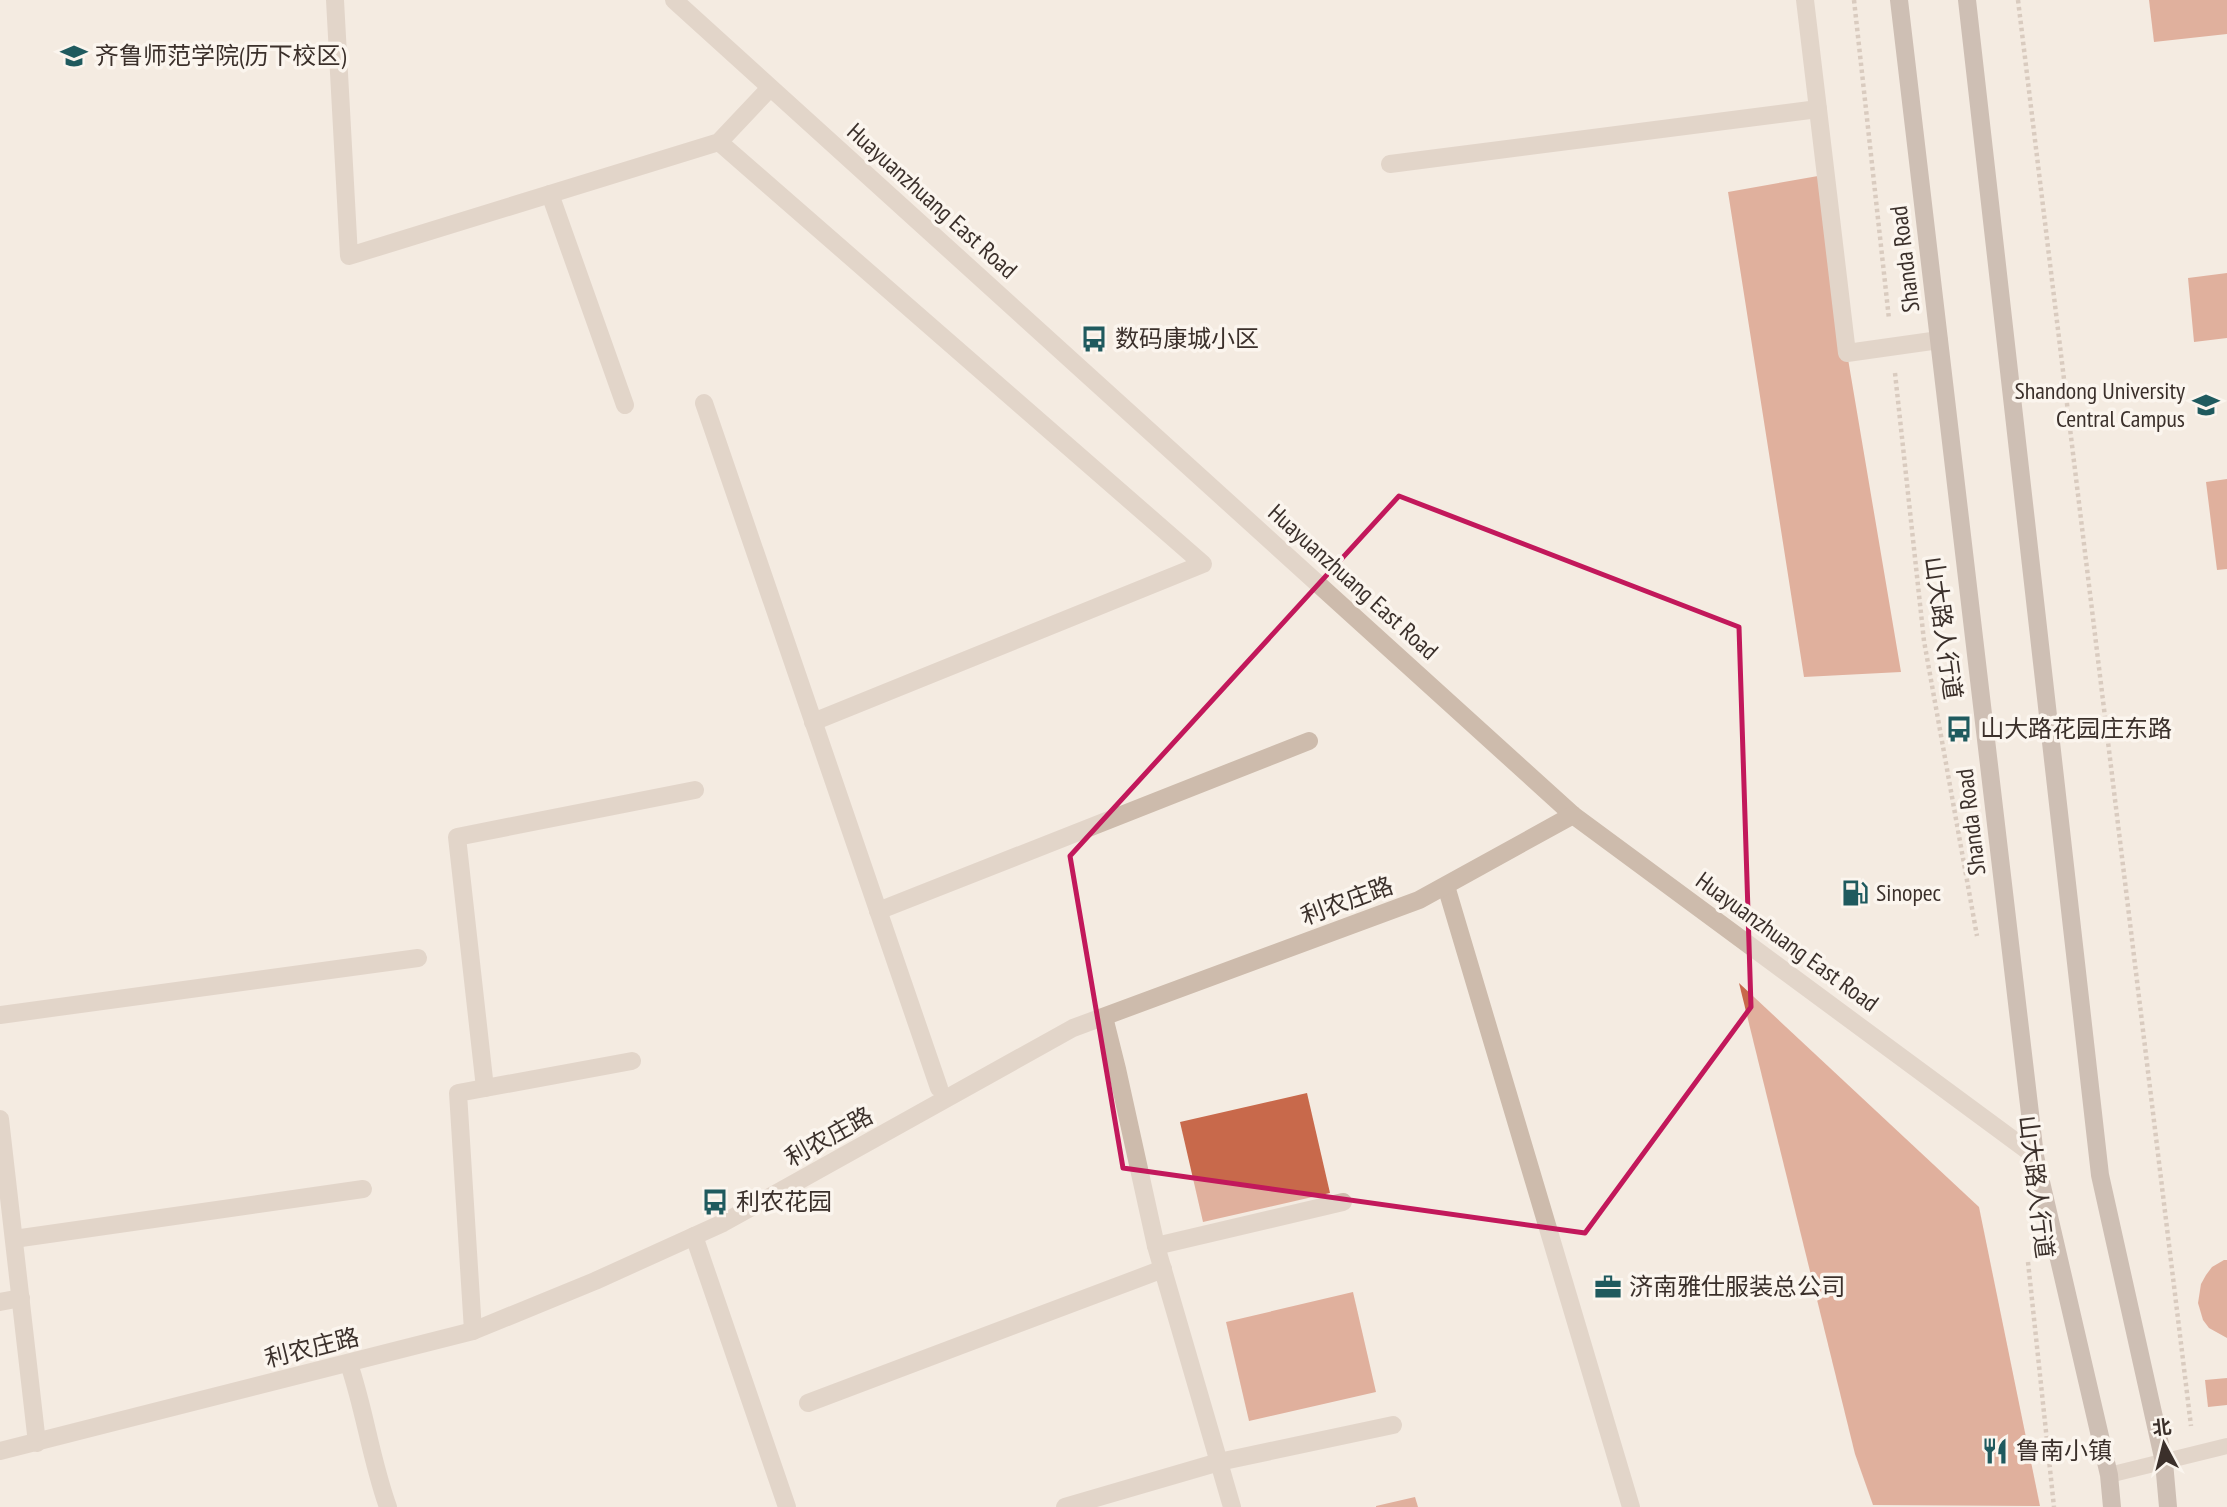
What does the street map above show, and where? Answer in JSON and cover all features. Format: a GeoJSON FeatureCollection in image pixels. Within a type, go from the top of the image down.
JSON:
{"type":"FeatureCollection","features":[{"type":"Feature","properties":{"kind":"main road","name":"Shanda Road"},"geometry":{"type":"LineString","coordinates":[[1899,0],[2035,1156],[2109,1475],[2112,1507]]}},
{"type":"Feature","properties":{"kind":"main road"},"geometry":{"type":"LineString","coordinates":[[1967,0],[2100,1175],[2164,1462],[2168,1507]]}},
{"type":"Feature","properties":{"kind":"street"},"geometry":{"type":"LineString","coordinates":[[335,0],[349,256],[719,142],[770,88]]}},
{"type":"Feature","properties":{"kind":"street","name":"Huayuanzhuang East Road"},"geometry":{"type":"LineString","coordinates":[[674,0],[1573,814],[2035,1156]]}},
{"type":"Feature","properties":{"kind":"street"},"geometry":{"type":"LineString","coordinates":[[1805,0],[1847,353],[1939,340]]}},
{"type":"Feature","properties":{"kind":"street"},"geometry":{"type":"LineString","coordinates":[[1390,164],[1818,109]]}},
{"type":"Feature","properties":{"kind":"street"},"geometry":{"type":"LineString","coordinates":[[719,142],[1203,564],[813,722]]}},
{"type":"Feature","properties":{"kind":"street"},"geometry":{"type":"LineString","coordinates":[[550,194],[625,405]]}},
{"type":"Feature","properties":{"kind":"street"},"geometry":{"type":"LineString","coordinates":[[704,402],[939,1088]]}},
{"type":"Feature","properties":{"kind":"street"},"geometry":{"type":"LineString","coordinates":[[878,911],[1309,741]]}},
{"type":"Feature","properties":{"kind":"street"},"geometry":{"type":"LineString","coordinates":[[485,1088],[457,837],[695,790]]}},
{"type":"Feature","properties":{"kind":"street","name":"利农庄路"},"geometry":{"type":"LineString","coordinates":[[0,1451],[473,1331],[723,1223],[1073,1028],[1419,901],[1573,814]]}},
{"type":"Feature","properties":{"kind":"street"},"geometry":{"type":"LineString","coordinates":[[1446,886],[1631,1507]]}},
{"type":"Feature","properties":{"kind":"street"},"geometry":{"type":"LineString","coordinates":[[0,1015],[418,958]]}},
{"type":"Feature","properties":{"kind":"street"},"geometry":{"type":"LineString","coordinates":[[1104,1017],[1156,1246],[1232,1507]]}},
{"type":"Feature","properties":{"kind":"street"},"geometry":{"type":"LineString","coordinates":[[473,1331],[458,1093],[632,1061]]}},
{"type":"Feature","properties":{"kind":"street"},"geometry":{"type":"LineString","coordinates":[[0,1119],[37,1443]]}},
{"type":"Feature","properties":{"kind":"street"},"geometry":{"type":"LineString","coordinates":[[14,1239],[363,1189]]}},
{"type":"Feature","properties":{"kind":"street"},"geometry":{"type":"LineString","coordinates":[[1156,1246],[1343,1202]]}},
{"type":"Feature","properties":{"kind":"street"},"geometry":{"type":"LineString","coordinates":[[694,1236],[787,1507]]}},
{"type":"Feature","properties":{"kind":"street"},"geometry":{"type":"LineString","coordinates":[[808,1403],[1163,1269]]}},
{"type":"Feature","properties":{"kind":"street"},"geometry":{"type":"LineString","coordinates":[[0,1302],[21,1298]]}},
{"type":"Feature","properties":{"kind":"street"},"geometry":{"type":"LineString","coordinates":[[349,1364],[388,1507]]}},
{"type":"Feature","properties":{"kind":"street"},"geometry":{"type":"LineString","coordinates":[[1065,1507],[1219,1462],[1393,1425]]}},
{"type":"Feature","properties":{"kind":"lane"},"geometry":{"type":"LineString","coordinates":[[2109,1475],[2227,1446]]}},
{"type":"Feature","properties":{"kind":"path"},"geometry":{"type":"LineString","coordinates":[[1854,0],[1890,327]]}},
{"type":"Feature","properties":{"kind":"path"},"geometry":{"type":"LineString","coordinates":[[2018,0],[2194,1454]]}},
{"type":"Feature","properties":{"kind":"path","name":"山大路人行道"},"geometry":{"type":"LineString","coordinates":[[1894,368],[1924,641],[1978,938]]}},
{"type":"Feature","properties":{"kind":"path","name":"山大路人行道"},"geometry":{"type":"LineString","coordinates":[[2026,1249],[2054,1507]]}},
{"type":"Feature","properties":{"kind":"highlighted area"},"geometry":{"type":"Polygon","coordinates":[[[1399,496],[1739,627],[1751,1007],[1585,1233],[1123,1168],[1070,856],[1399,496]]]}},
{"type":"Feature","properties":{"kind":"building"},"geometry":{"type":"Polygon","coordinates":[[[2149,0],[2227,0],[2227,34],[2154,42],[2149,0]]]}},
{"type":"Feature","properties":{"kind":"building"},"geometry":{"type":"Polygon","coordinates":[[[1818,176],[1901,672],[1804,677],[1728,192],[1818,176]]]}},
{"type":"Feature","properties":{"kind":"building"},"geometry":{"type":"Polygon","coordinates":[[[2227,273],[2227,338],[2194,342],[2188,278],[2227,273]]]}},
{"type":"Feature","properties":{"kind":"building"},"geometry":{"type":"Polygon","coordinates":[[[2227,479],[2227,569],[2217,570],[2206,482],[2227,479]]]}},
{"type":"Feature","properties":{"kind":"building"},"geometry":{"type":"Polygon","coordinates":[[[1739,983],[1979,1207],[2040,1506],[1873,1505],[1855,1454],[1739,983]]]}},
{"type":"Feature","properties":{"kind":"building"},"geometry":{"type":"Polygon","coordinates":[[[1307,1093],[1330,1193],[1203,1222],[1180,1122],[1307,1093]]]}},
{"type":"Feature","properties":{"kind":"building"},"geometry":{"type":"Polygon","coordinates":[[[2227,1260],[2227,1338],[2209,1328],[2203,1320],[2198,1303],[2201,1284],[2206,1275],[2212,1267],[2227,1260]]]}},
{"type":"Feature","properties":{"kind":"building"},"geometry":{"type":"Polygon","coordinates":[[[1353,1292],[1376,1392],[1249,1421],[1226,1322],[1353,1292]]]}},
{"type":"Feature","properties":{"kind":"building"},"geometry":{"type":"Polygon","coordinates":[[[2227,1378],[2227,1405],[2208,1407],[2205,1380],[2227,1378]]]}},
{"type":"Feature","properties":{"kind":"building"},"geometry":{"type":"Polygon","coordinates":[[[1415,1497],[1418,1507],[1376,1507],[1376,1506],[1415,1497]]]}},
{"type":"Feature","properties":{"kind":"place","name":"齐鲁师范学院(历下校区)"},"geometry":{"type":"Point","coordinates":[74,56]}},
{"type":"Feature","properties":{"kind":"place","name":"数码康城小区"},"geometry":{"type":"Point","coordinates":[1094,339]}},
{"type":"Feature","properties":{"kind":"place","name":"Shandong University Central Campus"},"geometry":{"type":"Point","coordinates":[2206,405]}},
{"type":"Feature","properties":{"kind":"place","name":"山大路花园庄东路"},"geometry":{"type":"Point","coordinates":[1959,729]}},
{"type":"Feature","properties":{"kind":"place","name":"Sinopec"},"geometry":{"type":"Point","coordinates":[1855,893]}},
{"type":"Feature","properties":{"kind":"place","name":"利农花园"},"geometry":{"type":"Point","coordinates":[715,1202]}},
{"type":"Feature","properties":{"kind":"place","name":"济南雅仕服装总公司"},"geometry":{"type":"Point","coordinates":[1608,1287]}},
{"type":"Feature","properties":{"kind":"place","name":"鲁南小镇"},"geometry":{"type":"Point","coordinates":[1995,1451]}}]}
